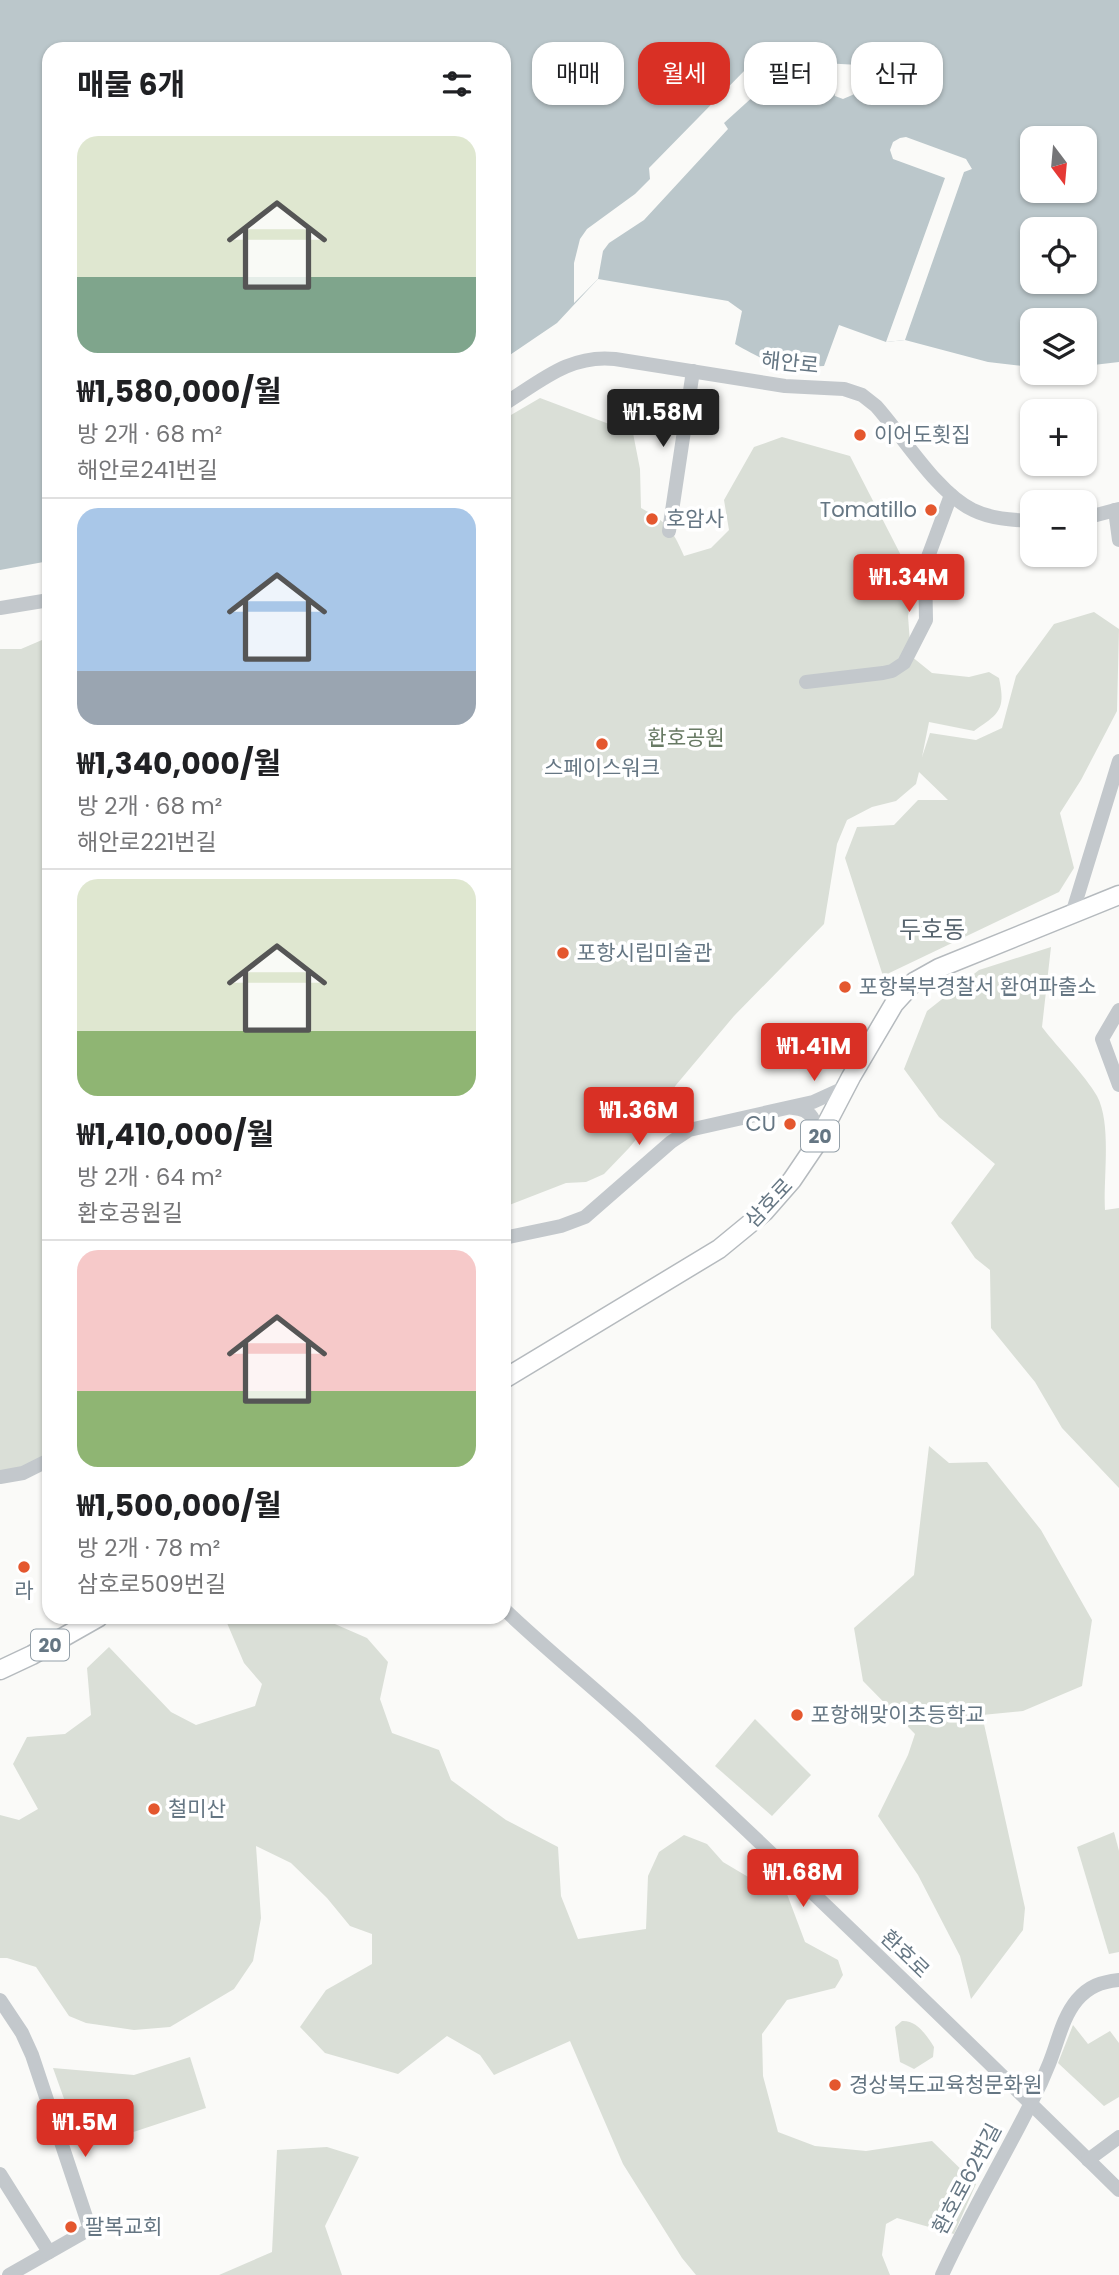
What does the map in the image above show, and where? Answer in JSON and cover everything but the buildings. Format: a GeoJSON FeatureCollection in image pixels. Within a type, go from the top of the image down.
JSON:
{"type":"FeatureCollection","features":[{"type":"Feature","properties":{"kind":"main road","name":"삼호로"},"geometry":{"type":"LineString","coordinates":[[511,1375],[719,1250],[764,1212],[792,1180],[815,1146],[885,1017],[914,982],[939,968],[1119,895]]}},
{"type":"Feature","properties":{"kind":"main road","name":"20"},"geometry":{"type":"LineString","coordinates":[[0,1670],[87,1624]]}},
{"type":"Feature","properties":{"kind":"street","name":"해안로"},"geometry":{"type":"LineString","coordinates":[[511,400],[558,370],[585,359],[615,359],[785,386],[854,391],[876,406],[951,495],[966,507],[985,515],[1020,520]]}},
{"type":"Feature","properties":{"kind":"street"},"geometry":{"type":"LineString","coordinates":[[669,531],[693,371]]}},
{"type":"Feature","properties":{"kind":"street"},"geometry":{"type":"LineString","coordinates":[[806,682],[883,673],[904,663],[926,620],[925,565],[951,495]]}},
{"type":"Feature","properties":{"kind":"street"},"geometry":{"type":"LineString","coordinates":[[1097,515],[1117,510],[1119,540]]}},
{"type":"Feature","properties":{"kind":"street"},"geometry":{"type":"LineString","coordinates":[[0,608],[42,601]]}},
{"type":"Feature","properties":{"kind":"street"},"geometry":{"type":"LineString","coordinates":[[1072,914],[1119,761]]}},
{"type":"Feature","properties":{"kind":"street"},"geometry":{"type":"LineString","coordinates":[[1119,1010],[1102,1039],[1119,1085]]}},
{"type":"Feature","properties":{"kind":"street"},"geometry":{"type":"LineString","coordinates":[[511,1237],[561,1226],[585,1217],[671,1142],[690,1130],[792,1108],[825,1098],[847,1086]]}},
{"type":"Feature","properties":{"kind":"street"},"geometry":{"type":"LineString","coordinates":[[792,1108],[802,1108],[813,1116],[817,1131],[815,1146]]}},
{"type":"Feature","properties":{"kind":"street"},"geometry":{"type":"LineString","coordinates":[[0,1477],[23,1472],[42,1463]]}},
{"type":"Feature","properties":{"kind":"street","name":"환호로"},"geometry":{"type":"LineString","coordinates":[[511,1615],[640,1730],[1119,2190]]}},
{"type":"Feature","properties":{"kind":"street","name":"환호로62번길"},"geometry":{"type":"LineString","coordinates":[[942,2275],[1031,2103],[1049,2065],[1062,2026],[1075,2002],[1087,1989],[1102,1982],[1119,1980]]}},
{"type":"Feature","properties":{"kind":"street"},"geometry":{"type":"LineString","coordinates":[[0,2000],[22,2033],[32,2055],[90,2229],[9,2275]]}},
{"type":"Feature","properties":{"kind":"street"},"geometry":{"type":"LineString","coordinates":[[1088,2160],[1119,2137]]}},
{"type":"Feature","properties":{"kind":"street"},"geometry":{"type":"LineString","coordinates":[[0,2174],[49,2252]]}},
{"type":"Feature","properties":{"kind":"green space","name":"환호공원"},"geometry":{"type":"Polygon","coordinates":[[[540,398],[633,433],[640,469],[641,508],[668,527],[684,556],[711,548],[729,530],[724,500],[754,447],[782,437],[850,456],[908,569],[913,590],[908,616],[911,656],[932,673],[969,677],[989,672],[999,678],[1002,697],[995,715],[974,731],[929,722],[922,757],[930,733],[976,740],[1002,728],[1016,676],[1054,624],[1094,612],[1119,629],[1117,711],[1081,780],[1060,813],[1074,868],[1059,892],[883,976],[845,858],[857,827],[894,825],[918,800],[948,800],[919,772],[916,784],[896,801],[872,807],[847,820],[837,844],[824,924],[734,1016],[676,1085],[657,1114],[629,1148],[604,1174],[586,1182],[566,1183],[511,1204],[511,415],[540,398]]]}},
{"type":"Feature","properties":{"kind":"green space"},"geometry":{"type":"Polygon","coordinates":[[[42,640],[42,1458],[27,1466],[0,1471],[0,649],[21,649],[42,640]]]}},
{"type":"Feature","properties":{"kind":"green space"},"geometry":{"type":"Polygon","coordinates":[[[1051,947],[1042,1027],[1097,1096],[1102,1108],[1106,1136],[1105,1210],[1119,1208],[1119,1488],[1062,1428],[1035,1382],[991,1328],[990,1270],[975,1258],[951,1223],[995,1164],[939,1117],[904,1069],[927,1011],[979,970],[1051,947]]]}},
{"type":"Feature","properties":{"kind":"green space"},"geometry":{"type":"Polygon","coordinates":[[[929,1446],[949,1463],[987,1462],[1041,1530],[1092,1620],[1082,1686],[1023,1711],[982,1715],[1025,1908],[1023,1930],[971,1999],[960,1956],[918,1875],[878,1816],[908,1755],[915,1734],[863,1681],[854,1628],[914,1575],[929,1446]]]}},
{"type":"Feature","properties":{"kind":"green space"},"geometry":{"type":"Polygon","coordinates":[[[227,1624],[335,1624],[367,1638],[388,1662],[380,1699],[392,1733],[439,1750],[451,1780],[506,1820],[558,1847],[561,1896],[578,1939],[646,1929],[648,1876],[659,1852],[684,1835],[707,1844],[723,1862],[755,1881],[779,1880],[805,1942],[838,1960],[843,1975],[835,1988],[787,2000],[762,2034],[763,2076],[778,2132],[815,2146],[866,2151],[932,2141],[976,2184],[954,2234],[897,2218],[886,2224],[882,2255],[890,2275],[696,2275],[682,2258],[623,2164],[570,2041],[494,2075],[480,2055],[447,2036],[398,2074],[325,2053],[300,2027],[326,1990],[372,1964],[372,1934],[350,1926],[327,1898],[291,1863],[256,1846],[261,1918],[253,1961],[234,1989],[170,2027],[134,2030],[86,2023],[69,2016],[36,1967],[0,1958],[0,1815],[19,1820],[38,1809],[13,1764],[27,1737],[65,1734],[91,1715],[87,1668],[109,1647],[171,1712],[196,1725],[255,1706],[262,1684],[244,1663],[227,1624]]]}},
{"type":"Feature","properties":{"kind":"green space"},"geometry":{"type":"Polygon","coordinates":[[[755,1719],[811,1775],[772,1816],[715,1766],[755,1719]]]}},
{"type":"Feature","properties":{"kind":"green space"},"geometry":{"type":"Polygon","coordinates":[[[1114,1832],[1119,1851],[1119,1952],[1109,1954],[1077,1847],[1114,1832]]]}},
{"type":"Feature","properties":{"kind":"green space"},"geometry":{"type":"Polygon","coordinates":[[[902,2021],[917,2026],[934,2047],[933,2057],[914,2069],[900,2062],[895,2027],[902,2021]]]}},
{"type":"Feature","properties":{"kind":"green space"},"geometry":{"type":"Polygon","coordinates":[[[1073,2025],[1088,2044],[1110,2031],[1119,2043],[1119,2097],[1104,2106],[1058,2063],[1073,2025]]]}},
{"type":"Feature","properties":{"kind":"green space"},"geometry":{"type":"Polygon","coordinates":[[[190,2057],[206,2108],[82,2149],[53,2068],[134,2075],[190,2057]]]}},
{"type":"Feature","properties":{"kind":"green space"},"geometry":{"type":"Polygon","coordinates":[[[327,2147],[359,2157],[325,2226],[342,2275],[219,2275],[272,2252],[277,2150],[327,2147]]]}},
{"type":"Feature","properties":{"kind":"shaded area"},"geometry":{"type":"Polygon","coordinates":[[[0,0],[1119,0],[1119,362],[1097,365],[1097,308],[1020,308],[1020,366],[988,362],[905,340],[886,342],[839,325],[824,366],[778,364],[735,344],[742,311],[728,301],[598,279],[557,323],[511,354],[511,42],[42,42],[42,562],[0,570],[0,0]]]}},
{"type":"Feature","properties":{"kind":"pier"},"geometry":{"type":"Polygon","coordinates":[[[837,64],[851,65],[851,96],[843,99],[837,97],[837,64]]]}},
{"type":"Feature","properties":{"kind":"pier"},"geometry":{"type":"Polygon","coordinates":[[[744,71],[744,105],[724,123],[728,129],[644,220],[609,243],[603,251],[598,279],[574,303],[574,263],[580,239],[587,229],[635,194],[650,179],[649,168],[711,105],[730,105],[730,85],[744,71]]]}},
{"type":"Feature","properties":{"kind":"pier"},"geometry":{"type":"Polygon","coordinates":[[[906,137],[966,159],[972,169],[964,172],[905,340],[886,342],[945,178],[893,159],[890,150],[893,142],[906,137]]]}},
{"type":"Feature","properties":{"kind":"place","name":"이어도횟집"},"geometry":{"type":"Point","coordinates":[860,435]}},
{"type":"Feature","properties":{"kind":"place","name":"Tomatillo"},"geometry":{"type":"Point","coordinates":[931,510]}},
{"type":"Feature","properties":{"kind":"place","name":"호암사"},"geometry":{"type":"Point","coordinates":[652,519]}},
{"type":"Feature","properties":{"kind":"place","name":"스페이스워크"},"geometry":{"type":"Point","coordinates":[602,744]}},
{"type":"Feature","properties":{"kind":"place","name":"포항시립미술관"},"geometry":{"type":"Point","coordinates":[563,953]}},
{"type":"Feature","properties":{"kind":"place","name":"포항북부경찰서 환여파출소"},"geometry":{"type":"Point","coordinates":[845,987]}},
{"type":"Feature","properties":{"kind":"place","name":"CU"},"geometry":{"type":"Point","coordinates":[790,1124]}},
{"type":"Feature","properties":{"kind":"place","name":"라"},"geometry":{"type":"Point","coordinates":[24,1567]}},
{"type":"Feature","properties":{"kind":"place","name":"포항해맞이초등학교"},"geometry":{"type":"Point","coordinates":[797,1715]}},
{"type":"Feature","properties":{"kind":"place","name":"철미산"},"geometry":{"type":"Point","coordinates":[154,1809]}},
{"type":"Feature","properties":{"kind":"place","name":"경상북도교육청문화원"},"geometry":{"type":"Point","coordinates":[835,2085]}},
{"type":"Feature","properties":{"kind":"place","name":"팔복교회"},"geometry":{"type":"Point","coordinates":[71,2227]}},
{"type":"Feature","properties":{"kind":"district","name":"두호동"},"geometry":{"type":"Point","coordinates":[932,930]}}]}
